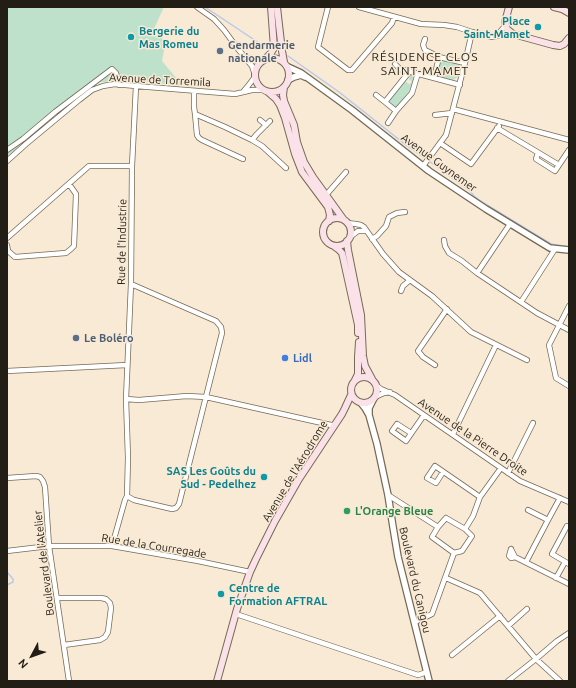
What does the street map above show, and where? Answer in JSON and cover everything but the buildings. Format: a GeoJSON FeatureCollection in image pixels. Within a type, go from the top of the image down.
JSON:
{"type":"FeatureCollection","features":[{"type":"Feature","properties":{"kind":"main road"},"geometry":{"type":"LineString","coordinates":[[271,7],[274,48],[271,53],[259,62],[256,67],[254,75],[256,83],[259,87],[276,99],[282,109],[295,154],[302,172],[328,207],[330,214],[329,221]]}},
{"type":"Feature","properties":{"kind":"main road"},"geometry":{"type":"LineString","coordinates":[[265,91],[279,91],[284,87],[288,80],[289,74],[282,50],[277,7]]}},
{"type":"Feature","properties":{"kind":"main road"},"geometry":{"type":"LineString","coordinates":[[508,7],[505,22],[510,33],[560,46],[567,45],[569,38]]}},
{"type":"Feature","properties":{"kind":"main road"},"geometry":{"type":"LineString","coordinates":[[554,7],[569,13]]}},
{"type":"Feature","properties":{"kind":"main road"},"geometry":{"type":"LineString","coordinates":[[266,58],[274,57],[286,65]]}},
{"type":"Feature","properties":{"kind":"main road"},"geometry":{"type":"LineString","coordinates":[[284,87],[284,101],[294,125],[300,152],[304,162],[310,173],[346,222],[350,231],[348,240],[361,315],[363,356],[365,366],[377,389],[374,399],[365,403],[360,403],[355,400],[351,394],[350,387],[358,374],[359,340],[358,325],[342,253],[327,242],[323,236],[323,229],[329,221],[338,218],[346,222]]}},
{"type":"Feature","properties":{"kind":"main road"},"geometry":{"type":"LineString","coordinates":[[334,246],[342,244],[348,240]]}},
{"type":"Feature","properties":{"kind":"main road"},"geometry":{"type":"LineString","coordinates":[[355,380],[363,376],[368,377],[374,382]]}},
{"type":"Feature","properties":{"kind":"main road","name":"Avenue de l'Aérodrome"},"geometry":{"type":"LineString","coordinates":[[346,408],[351,394]]}},
{"type":"Feature","properties":{"kind":"main road","name":"Avenue de l'Aérodrome"},"geometry":{"type":"LineString","coordinates":[[217,681],[236,614],[250,572],[275,521],[299,479],[346,408],[350,404],[360,403]]}},
{"type":"Feature","properties":{"kind":"street"},"geometry":{"type":"LineString","coordinates":[[196,7],[214,19],[252,66],[254,75],[242,93]]}},
{"type":"Feature","properties":{"kind":"street"},"geometry":{"type":"LineString","coordinates":[[328,7],[318,47],[348,70],[352,70],[392,22],[394,17]]}},
{"type":"Feature","properties":{"kind":"street"},"geometry":{"type":"LineString","coordinates":[[359,7],[421,24],[457,27],[492,37],[510,33]]}},
{"type":"Feature","properties":{"kind":"street"},"geometry":{"type":"LineString","coordinates":[[492,37],[498,35],[506,25]]}},
{"type":"Feature","properties":{"kind":"street"},"geometry":{"type":"LineString","coordinates":[[426,162],[446,135],[460,85],[472,32]]}},
{"type":"Feature","properties":{"kind":"street"},"geometry":{"type":"LineString","coordinates":[[425,39],[423,47],[425,50],[439,56],[465,63]]}},
{"type":"Feature","properties":{"kind":"street"},"geometry":{"type":"LineString","coordinates":[[244,56],[258,60],[266,58]]}},
{"type":"Feature","properties":{"kind":"street"},"geometry":{"type":"LineString","coordinates":[[434,78],[439,56]]}},
{"type":"Feature","properties":{"kind":"street"},"geometry":{"type":"LineString","coordinates":[[395,64],[400,69],[460,85]]}},
{"type":"Feature","properties":{"kind":"street","name":"Avenue Guynemer"},"geometry":{"type":"LineString","coordinates":[[286,65],[297,71],[426,162],[486,209],[550,248],[569,250]]}},
{"type":"Feature","properties":{"kind":"street"},"geometry":{"type":"LineString","coordinates":[[7,150],[112,69],[116,73],[119,85]]}},
{"type":"Feature","properties":{"kind":"street"},"geometry":{"type":"LineString","coordinates":[[385,102],[410,71]]}},
{"type":"Feature","properties":{"kind":"street"},"geometry":{"type":"LineString","coordinates":[[388,123],[396,111],[412,93],[418,73]]}},
{"type":"Feature","properties":{"kind":"street"},"geometry":{"type":"LineString","coordinates":[[288,80],[301,75],[305,77]]}},
{"type":"Feature","properties":{"kind":"street","name":"Avenue de Torremila"},"geometry":{"type":"LineString","coordinates":[[7,161],[79,100],[92,90],[103,86],[136,86],[235,94],[258,89],[265,91]]}},
{"type":"Feature","properties":{"kind":"street","name":"Rue de l'Industrie"},"geometry":{"type":"LineString","coordinates":[[112,546],[127,496],[128,458],[126,399],[131,284],[132,166],[136,86]]}},
{"type":"Feature","properties":{"kind":"street"},"geometry":{"type":"LineString","coordinates":[[194,91],[197,135],[199,138],[243,159]]}},
{"type":"Feature","properties":{"kind":"street"},"geometry":{"type":"LineString","coordinates":[[376,96],[396,111]]}},
{"type":"Feature","properties":{"kind":"street"},"geometry":{"type":"LineString","coordinates":[[435,115],[453,111],[569,140]]}},
{"type":"Feature","properties":{"kind":"street"},"geometry":{"type":"LineString","coordinates":[[195,114],[252,140],[262,146],[286,168]]}},
{"type":"Feature","properties":{"kind":"street"},"geometry":{"type":"LineString","coordinates":[[252,140],[268,123],[260,120]]}},
{"type":"Feature","properties":{"kind":"street"},"geometry":{"type":"LineString","coordinates":[[440,143],[471,164],[501,122]]}},
{"type":"Feature","properties":{"kind":"street"},"geometry":{"type":"LineString","coordinates":[[497,128],[559,165],[569,150]]}},
{"type":"Feature","properties":{"kind":"street"},"geometry":{"type":"LineString","coordinates":[[7,238],[89,166],[132,166]]}},
{"type":"Feature","properties":{"kind":"street"},"geometry":{"type":"LineString","coordinates":[[326,194],[346,172]]}},
{"type":"Feature","properties":{"kind":"street"},"geometry":{"type":"LineString","coordinates":[[7,245],[8,251],[14,257],[66,253],[71,249],[74,246],[76,194],[69,184]]}},
{"type":"Feature","properties":{"kind":"street"},"geometry":{"type":"LineString","coordinates":[[372,239],[377,236],[386,226],[389,217],[397,213],[405,212]]}},
{"type":"Feature","properties":{"kind":"street"},"geometry":{"type":"LineString","coordinates":[[346,222],[361,225],[398,272],[432,296],[471,332],[527,360]]}},
{"type":"Feature","properties":{"kind":"street"},"geometry":{"type":"LineString","coordinates":[[477,272],[510,224]]}},
{"type":"Feature","properties":{"kind":"street"},"geometry":{"type":"LineString","coordinates":[[348,240],[358,231],[366,231]]}},
{"type":"Feature","properties":{"kind":"street"},"geometry":{"type":"LineString","coordinates":[[444,240],[445,246],[449,253],[537,313],[569,330]]}},
{"type":"Feature","properties":{"kind":"street"},"geometry":{"type":"LineString","coordinates":[[521,302],[555,249]]}},
{"type":"Feature","properties":{"kind":"street"},"geometry":{"type":"LineString","coordinates":[[402,290],[403,286],[410,280]]}},
{"type":"Feature","properties":{"kind":"street"},"geometry":{"type":"LineString","coordinates":[[127,496],[134,500],[172,509],[176,508],[180,504],[222,333],[219,324],[216,321],[131,284]]}},
{"type":"Feature","properties":{"kind":"street"},"geometry":{"type":"LineString","coordinates":[[569,306],[549,345],[556,378],[569,386]]}},
{"type":"Feature","properties":{"kind":"street"},"geometry":{"type":"LineString","coordinates":[[435,365],[422,357],[418,351],[447,309]]}},
{"type":"Feature","properties":{"kind":"street"},"geometry":{"type":"LineString","coordinates":[[453,434],[496,345]]}},
{"type":"Feature","properties":{"kind":"street"},"geometry":{"type":"LineString","coordinates":[[7,370],[127,365]]}},
{"type":"Feature","properties":{"kind":"street","name":"Avenue de la Pierre Droite"},"geometry":{"type":"LineString","coordinates":[[374,382],[381,389],[390,392],[520,481],[569,502]]}},
{"type":"Feature","properties":{"kind":"street"},"geometry":{"type":"LineString","coordinates":[[374,399],[384,393],[390,392]]}},
{"type":"Feature","properties":{"kind":"street"},"geometry":{"type":"LineString","coordinates":[[126,399],[139,400],[206,396],[334,425]]}},
{"type":"Feature","properties":{"kind":"street","name":"Boulevard du Canigou"},"geometry":{"type":"LineString","coordinates":[[369,415],[369,408],[374,399]]}},
{"type":"Feature","properties":{"kind":"street","name":"Boulevard du Canigou"},"geometry":{"type":"LineString","coordinates":[[360,403],[369,415],[377,444],[388,495],[398,557],[429,680]]}},
{"type":"Feature","properties":{"kind":"street"},"geometry":{"type":"LineString","coordinates":[[412,433],[424,415]]}},
{"type":"Feature","properties":{"kind":"street"},"geometry":{"type":"LineString","coordinates":[[508,473],[533,424]]}},
{"type":"Feature","properties":{"kind":"street"},"geometry":{"type":"LineString","coordinates":[[465,529],[473,516],[480,497],[501,468]]}},
{"type":"Feature","properties":{"kind":"street"},"geometry":{"type":"LineString","coordinates":[[443,472],[480,497]]}},
{"type":"Feature","properties":{"kind":"street","name":"Boulevard de l'Atelier"},"geometry":{"type":"LineString","coordinates":[[7,478],[36,476],[43,480],[46,487],[49,546],[69,681]]}},
{"type":"Feature","properties":{"kind":"street"},"geometry":{"type":"LineString","coordinates":[[388,495],[438,527]]}},
{"type":"Feature","properties":{"kind":"street"},"geometry":{"type":"LineString","coordinates":[[526,562],[560,498]]}},
{"type":"Feature","properties":{"kind":"street"},"geometry":{"type":"LineString","coordinates":[[528,510],[548,520]]}},
{"type":"Feature","properties":{"kind":"street"},"geometry":{"type":"LineString","coordinates":[[446,518],[465,529],[472,536],[462,551],[454,554],[432,537],[446,518]]}},
{"type":"Feature","properties":{"kind":"street"},"geometry":{"type":"LineString","coordinates":[[556,578],[567,563],[552,554],[567,526],[569,527]]}},
{"type":"Feature","properties":{"kind":"street","name":"Rue de la Courregade"},"geometry":{"type":"LineString","coordinates":[[7,551],[49,546],[112,546],[250,572]]}},
{"type":"Feature","properties":{"kind":"street"},"geometry":{"type":"LineString","coordinates":[[415,622],[432,614],[454,554]]}},
{"type":"Feature","properties":{"kind":"street"},"geometry":{"type":"LineString","coordinates":[[515,557],[569,584]]}},
{"type":"Feature","properties":{"kind":"street"},"geometry":{"type":"LineString","coordinates":[[446,578],[480,593],[536,659],[560,681]]}},
{"type":"Feature","properties":{"kind":"street"},"geometry":{"type":"LineString","coordinates":[[57,598],[101,598],[106,599],[110,603],[111,608],[108,632],[105,637],[100,640],[64,645]]}},
{"type":"Feature","properties":{"kind":"street"},"geometry":{"type":"LineString","coordinates":[[508,626],[527,609]]}},
{"type":"Feature","properties":{"kind":"street"},"geometry":{"type":"LineString","coordinates":[[236,614],[418,675],[427,672]]}},
{"type":"Feature","properties":{"kind":"street"},"geometry":{"type":"LineString","coordinates":[[452,655],[500,616]]}},
{"type":"Feature","properties":{"kind":"street"},"geometry":{"type":"LineString","coordinates":[[508,681],[569,633]]}},
{"type":"Feature","properties":{"kind":"green space"},"geometry":{"type":"Polygon","coordinates":[[[7,7],[164,7],[152,33],[166,40],[162,61],[183,86],[139,81],[100,82],[77,96],[8,156],[7,7]]]}},
{"type":"Feature","properties":{"kind":"green space"},"geometry":{"type":"Polygon","coordinates":[[[445,60],[457,63],[459,65],[460,68],[458,77],[453,80],[440,77],[437,71],[440,62],[445,60]]]}},
{"type":"Feature","properties":{"kind":"green space"},"geometry":{"type":"Polygon","coordinates":[[[412,74],[414,77],[411,88],[397,107],[394,107],[389,101],[405,81],[409,84],[412,82],[409,77],[412,74]]]}},
{"type":"Feature","properties":{"kind":"waterway"},"geometry":{"type":"LineString","coordinates":[[205,7],[268,49]]}},
{"type":"Feature","properties":{"kind":"waterway"},"geometry":{"type":"LineString","coordinates":[[288,56],[339,92],[426,159]]}},
{"type":"Feature","properties":{"kind":"waterway"},"geometry":{"type":"LineString","coordinates":[[429,161],[470,191],[482,202],[551,244],[569,247]]}},
{"type":"Feature","properties":{"kind":"waterway"},"geometry":{"type":"LineString","coordinates":[[7,572],[13,579],[13,582],[7,585]]}},
{"type":"Feature","properties":{"kind":"place","name":"Place Saint-Mamet"},"geometry":{"type":"Point","coordinates":[538,27]}},
{"type":"Feature","properties":{"kind":"place","name":"Bergerie du Mas Romeu"},"geometry":{"type":"Point","coordinates":[131,37]}},
{"type":"Feature","properties":{"kind":"place","name":"Gendarmerie nationale"},"geometry":{"type":"Point","coordinates":[220,51]}},
{"type":"Feature","properties":{"kind":"place","name":"Le Boléro"},"geometry":{"type":"Point","coordinates":[76,338]}},
{"type":"Feature","properties":{"kind":"place","name":"Lidl"},"geometry":{"type":"Point","coordinates":[285,358]}},
{"type":"Feature","properties":{"kind":"place","name":"SAS Les Goûts du Sud - Pedelhez"},"geometry":{"type":"Point","coordinates":[264,477]}},
{"type":"Feature","properties":{"kind":"place","name":"L'Orange Bleue"},"geometry":{"type":"Point","coordinates":[347,511]}},
{"type":"Feature","properties":{"kind":"place","name":"Centre de Formation AFTRAL"},"geometry":{"type":"Point","coordinates":[221,594]}},
{"type":"Feature","properties":{"kind":"district","name":"RÉSIDENCE CLOS SAINT-MAMET"},"geometry":{"type":"Point","coordinates":[425,64]}}]}
